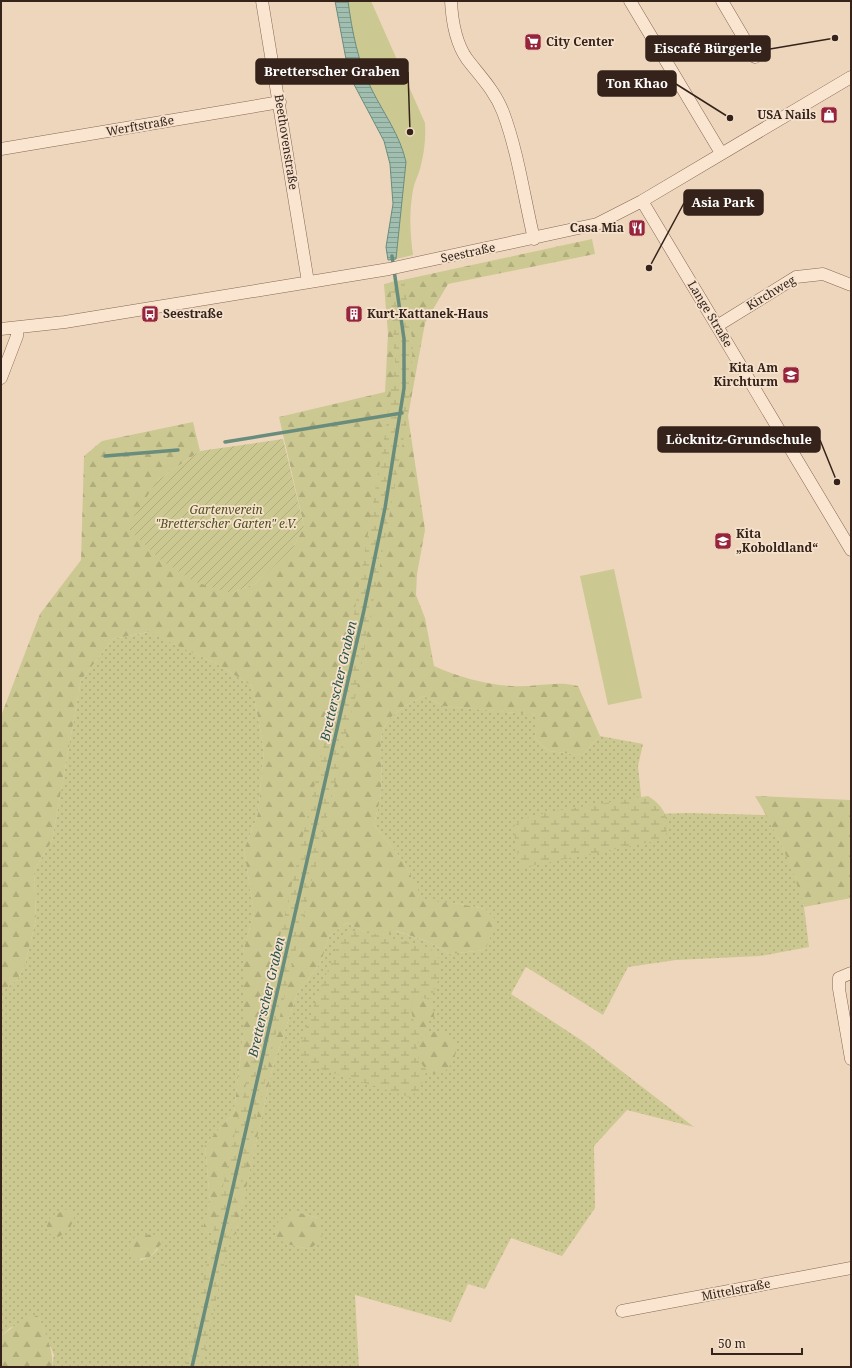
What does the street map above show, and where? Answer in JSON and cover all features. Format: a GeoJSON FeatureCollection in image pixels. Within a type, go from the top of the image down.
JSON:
{"type":"FeatureCollection","features":[{"type":"Feature","properties":{"kind":"street","name":"Beethovenstraße"},"geometry":{"type":"LineString","coordinates":[[262,1],[280,102],[308,282]]}},
{"type":"Feature","properties":{"kind":"street"},"geometry":{"type":"LineString","coordinates":[[451,1],[452,21],[458,41],[467,58],[494,94],[504,117],[534,239]]}},
{"type":"Feature","properties":{"kind":"street"},"geometry":{"type":"LineString","coordinates":[[630,1],[721,153]]}},
{"type":"Feature","properties":{"kind":"street"},"geometry":{"type":"LineString","coordinates":[[722,1],[755,57]]}},
{"type":"Feature","properties":{"kind":"street","name":"Seestraße"},"geometry":{"type":"LineString","coordinates":[[1,329],[65,322],[389,269],[534,239],[597,224],[642,201],[851,77]]}},
{"type":"Feature","properties":{"kind":"street","name":"Werftstraße"},"geometry":{"type":"LineString","coordinates":[[1,149],[280,102]]}},
{"type":"Feature","properties":{"kind":"street","name":"Lange Straße"},"geometry":{"type":"LineString","coordinates":[[642,201],[851,550]]}},
{"type":"Feature","properties":{"kind":"street","name":"Kirchweg"},"geometry":{"type":"LineString","coordinates":[[717,326],[796,277],[823,274],[851,285]]}},
{"type":"Feature","properties":{"kind":"street"},"geometry":{"type":"LineString","coordinates":[[1,378],[17,336],[17,328]]}},
{"type":"Feature","properties":{"kind":"street"},"geometry":{"type":"LineString","coordinates":[[851,973],[839,978],[839,989],[851,1059]]}},
{"type":"Feature","properties":{"kind":"street","name":"Mittelstraße"},"geometry":{"type":"LineString","coordinates":[[622,1311],[851,1268]]}},
{"type":"Feature","properties":{"kind":"green space"},"geometry":{"type":"Polygon","coordinates":[[[348,1],[371,1],[425,123],[424,152],[414,187],[410,214],[413,255],[396,259],[406,162],[396,134],[367,80],[359,58],[348,1]]]}},
{"type":"Feature","properties":{"kind":"green space"},"geometry":{"type":"Polygon","coordinates":[[[592,239],[595,254],[448,284],[425,323],[408,416],[425,530],[417,574],[416,595],[425,618],[434,666],[471,679],[491,684],[520,686],[569,684],[578,686],[600,736],[582,755],[549,751],[535,739],[537,715],[443,706],[424,696],[405,706],[393,716],[386,725],[382,735],[381,792],[374,825],[404,862],[423,900],[460,904],[485,909],[497,921],[485,950],[450,954],[427,941],[396,931],[374,937],[347,923],[329,936],[321,962],[297,994],[272,1070],[236,1234],[202,1232],[210,1202],[205,1145],[234,1112],[243,1036],[243,952],[254,912],[244,850],[258,814],[264,750],[252,686],[217,664],[148,632],[113,639],[81,680],[52,841],[34,870],[36,919],[25,965],[17,980],[1,992],[1,716],[40,614],[81,560],[84,456],[102,441],[193,422],[200,451],[157,481],[231,593],[255,584],[293,548],[304,526],[279,417],[385,392],[388,334],[384,284],[592,239]]]}},
{"type":"Feature","properties":{"kind":"green space"},"geometry":{"type":"Polygon","coordinates":[[[404,280],[413,344],[408,416],[357,689],[269,1063],[201,1367],[185,1367],[228,1162],[354,614],[386,428],[395,361],[390,282],[404,280]]]}},
{"type":"Feature","properties":{"kind":"green space","name":"Gartenverein \"Bretterscher Garten\" e.V."},"geometry":{"type":"Polygon","coordinates":[[[283,439],[304,526],[293,548],[255,584],[231,593],[195,582],[161,560],[127,527],[157,481],[200,451],[283,439]]]}},
{"type":"Feature","properties":{"kind":"green space"},"geometry":{"type":"Polygon","coordinates":[[[614,569],[642,698],[608,705],[580,576],[614,569]]]}},
{"type":"Feature","properties":{"kind":"green space"},"geometry":{"type":"Polygon","coordinates":[[[149,632],[217,664],[252,686],[264,750],[258,814],[244,850],[254,912],[243,952],[243,1036],[234,1112],[205,1145],[210,1202],[203,1232],[236,1233],[272,1070],[297,994],[321,962],[329,936],[347,923],[374,937],[395,931],[427,941],[450,954],[485,950],[496,921],[485,909],[460,904],[423,901],[404,862],[374,825],[381,792],[382,735],[386,725],[393,716],[405,706],[424,696],[443,706],[538,715],[535,739],[549,751],[582,755],[600,736],[643,744],[638,766],[642,805],[653,814],[688,813],[767,815],[797,878],[804,907],[809,947],[760,956],[676,960],[628,967],[603,1015],[526,967],[511,994],[584,1042],[694,1127],[627,1110],[594,1146],[595,1208],[562,1256],[511,1238],[485,1289],[468,1284],[451,1322],[355,1295],[359,1367],[52,1367],[54,1355],[38,1316],[10,1328],[1,1336],[1,992],[17,980],[25,965],[36,919],[34,870],[52,841],[81,680],[113,639],[149,632]],[[296,1212],[286,1244],[309,1249],[318,1218],[296,1212]],[[151,1234],[143,1237],[140,1260],[149,1258],[158,1249],[151,1234]]]}},
{"type":"Feature","properties":{"kind":"green space"},"geometry":{"type":"Polygon","coordinates":[[[648,796],[663,809],[667,825],[666,839],[520,868],[513,827],[522,819],[549,812],[648,796]]]}},
{"type":"Feature","properties":{"kind":"green space"},"geometry":{"type":"Polygon","coordinates":[[[755,796],[851,800],[851,898],[804,907],[784,850],[755,796]]]}},
{"type":"Feature","properties":{"kind":"green space"},"geometry":{"type":"Polygon","coordinates":[[[351,932],[371,933],[427,947],[437,954],[441,964],[439,979],[430,1000],[417,996],[410,1008],[415,1025],[420,1031],[427,1030],[430,1032],[421,1038],[417,1048],[419,1060],[427,1070],[419,1090],[409,1097],[308,1065],[299,1056],[302,1039],[341,936],[351,932]]]}},
{"type":"Feature","properties":{"kind":"green space"},"geometry":{"type":"Polygon","coordinates":[[[417,996],[430,1000],[434,1012],[434,1017],[428,1021],[427,1030],[420,1031],[415,1025],[410,1008],[417,996]]]}},
{"type":"Feature","properties":{"kind":"green space"},"geometry":{"type":"Polygon","coordinates":[[[438,1031],[448,1036],[457,1048],[455,1057],[451,1064],[439,1075],[430,1072],[424,1066],[419,1059],[417,1052],[418,1044],[421,1038],[428,1033],[438,1031]]]}},
{"type":"Feature","properties":{"kind":"green space"},"geometry":{"type":"Polygon","coordinates":[[[68,1209],[76,1212],[69,1231],[58,1237],[48,1233],[47,1226],[51,1216],[68,1209]]]}},
{"type":"Feature","properties":{"kind":"green space"},"geometry":{"type":"Polygon","coordinates":[[[296,1212],[318,1218],[322,1230],[321,1241],[309,1249],[286,1244],[277,1238],[276,1228],[279,1220],[296,1212]]]}},
{"type":"Feature","properties":{"kind":"green space"},"geometry":{"type":"Polygon","coordinates":[[[151,1234],[157,1235],[163,1242],[149,1258],[133,1259],[128,1245],[134,1238],[151,1234]]]}},
{"type":"Feature","properties":{"kind":"green space"},"geometry":{"type":"Polygon","coordinates":[[[29,1315],[38,1316],[52,1354],[52,1367],[1,1367],[1,1336],[29,1315]]]}},
{"type":"Feature","properties":{"kind":"shaded area"},"geometry":{"type":"Polygon","coordinates":[[[335,1],[348,1],[359,58],[367,80],[396,134],[406,162],[396,259],[388,260],[386,247],[393,204],[390,164],[384,141],[349,75],[335,1]]]}},
{"type":"Feature","properties":{"kind":"waterway","name":"Bretterscher Graben"},"geometry":{"type":"LineString","coordinates":[[192,1367],[364,610],[385,508],[404,388],[404,339],[392,256]]}},
{"type":"Feature","properties":{"kind":"waterway"},"geometry":{"type":"LineString","coordinates":[[225,442],[402,413]]}},
{"type":"Feature","properties":{"kind":"waterway"},"geometry":{"type":"LineString","coordinates":[[105,456],[178,450]]}},
{"type":"Feature","properties":{"kind":"place","name":"Eiscafé Bürgerle"},"geometry":{"type":"Point","coordinates":[835,38]}},
{"type":"Feature","properties":{"kind":"place","name":"City Center"},"geometry":{"type":"Point","coordinates":[533,42]}},
{"type":"Feature","properties":{"kind":"place","name":"USA Nails"},"geometry":{"type":"Point","coordinates":[829,115]}},
{"type":"Feature","properties":{"kind":"place","name":"Ton Khao"},"geometry":{"type":"Point","coordinates":[730,118]}},
{"type":"Feature","properties":{"kind":"place","name":"Bretterscher Graben"},"geometry":{"type":"Point","coordinates":[410,132]}},
{"type":"Feature","properties":{"kind":"place","name":"Casa Mia"},"geometry":{"type":"Point","coordinates":[637,228]}},
{"type":"Feature","properties":{"kind":"place","name":"Asia Park"},"geometry":{"type":"Point","coordinates":[649,268]}},
{"type":"Feature","properties":{"kind":"place","name":"Seestraße"},"geometry":{"type":"Point","coordinates":[150,314]}},
{"type":"Feature","properties":{"kind":"place","name":"Kurt-Kattanek-Haus"},"geometry":{"type":"Point","coordinates":[354,314]}},
{"type":"Feature","properties":{"kind":"place","name":"Kita Am Kirchturm"},"geometry":{"type":"Point","coordinates":[791,375]}},
{"type":"Feature","properties":{"kind":"place","name":"Löcknitz-Grundschule"},"geometry":{"type":"Point","coordinates":[837,482]}},
{"type":"Feature","properties":{"kind":"place","name":"Kita „Koboldland“"},"geometry":{"type":"Point","coordinates":[723,541]}}]}
